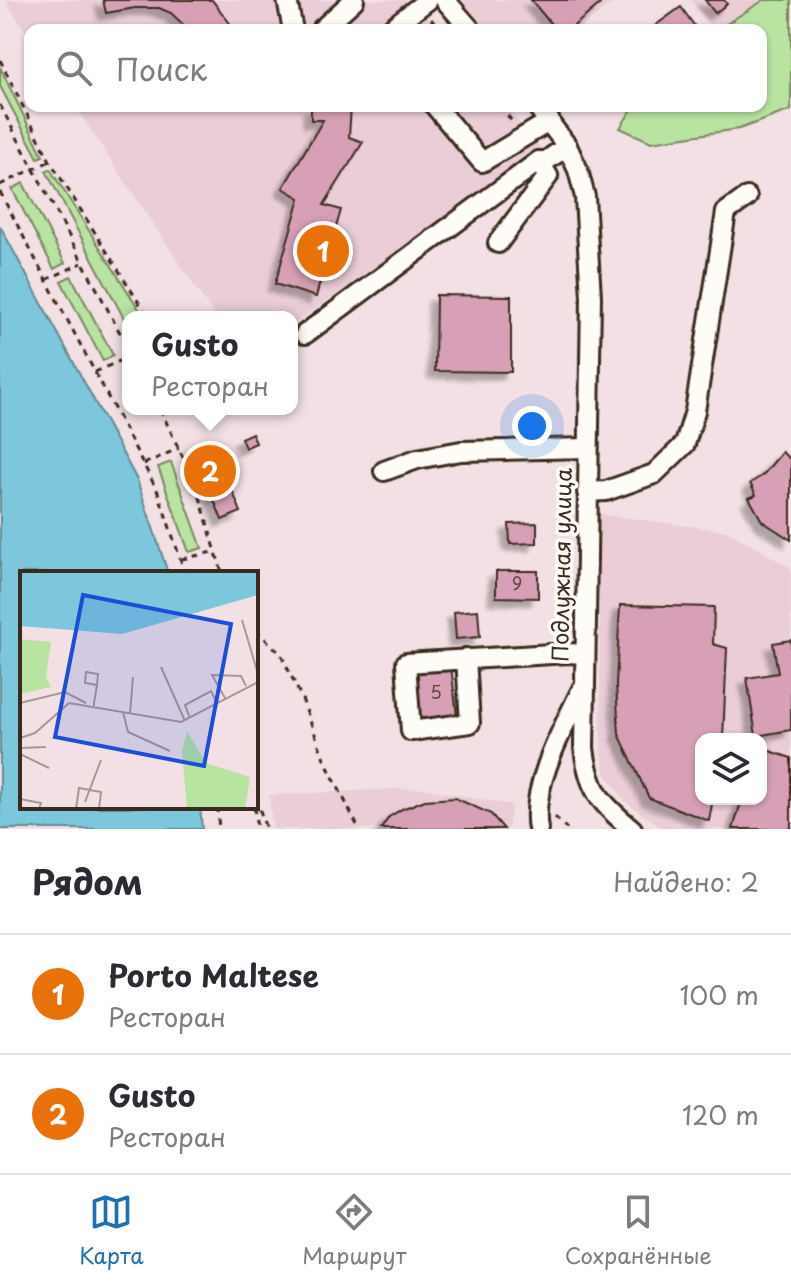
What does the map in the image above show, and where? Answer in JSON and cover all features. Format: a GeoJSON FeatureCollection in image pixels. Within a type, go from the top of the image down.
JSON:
{"type":"FeatureCollection","features":[{"type":"Feature","properties":{"kind":"street"},"geometry":{"type":"LineString","coordinates":[[287,0],[292,24]]}},
{"type":"Feature","properties":{"kind":"street"},"geometry":{"type":"LineString","coordinates":[[328,24],[354,0]]}},
{"type":"Feature","properties":{"kind":"street"},"geometry":{"type":"LineString","coordinates":[[397,24],[428,0]]}},
{"type":"Feature","properties":{"kind":"street"},"geometry":{"type":"LineString","coordinates":[[445,0],[466,24]]}},
{"type":"Feature","properties":{"kind":"street"},"geometry":{"type":"LineString","coordinates":[[440,112],[482,162],[550,121]]}},
{"type":"Feature","properties":{"kind":"street","name":"Подлужная улица"},"geometry":{"type":"LineString","coordinates":[[542,112],[567,146],[585,197],[591,297],[584,654],[587,774],[607,808],[632,829]]}},
{"type":"Feature","properties":{"kind":"street"},"geometry":{"type":"LineString","coordinates":[[305,334],[539,161],[546,161],[567,146]]}},
{"type":"Feature","properties":{"kind":"street"},"geometry":{"type":"LineString","coordinates":[[498,243],[548,176],[539,161]]}},
{"type":"Feature","properties":{"kind":"street"},"geometry":{"type":"LineString","coordinates":[[587,492],[606,491],[654,474],[685,444],[695,411],[726,212],[747,197]]}},
{"type":"Feature","properties":{"kind":"street"},"geometry":{"type":"LineString","coordinates":[[384,471],[417,459],[461,451],[588,448]]}},
{"type":"Feature","properties":{"kind":"street"},"geometry":{"type":"LineString","coordinates":[[466,658],[470,723],[411,731],[406,663],[466,658],[584,654]]}},
{"type":"Feature","properties":{"kind":"street"},"geometry":{"type":"LineString","coordinates":[[538,829],[538,802],[555,743],[584,687]]}},
{"type":"Feature","properties":{"kind":"path"},"geometry":{"type":"LineString","coordinates":[[0,60],[24,108]]}},
{"type":"Feature","properties":{"kind":"path"},"geometry":{"type":"LineString","coordinates":[[0,105],[122,337]]}},
{"type":"Feature","properties":{"kind":"path"},"geometry":{"type":"LineString","coordinates":[[26,112],[50,161],[144,311]]}},
{"type":"Feature","properties":{"kind":"path"},"geometry":{"type":"LineString","coordinates":[[0,185],[50,161]]}},
{"type":"Feature","properties":{"kind":"path"},"geometry":{"type":"LineString","coordinates":[[0,192],[158,492],[185,571]]}},
{"type":"Feature","properties":{"kind":"path"},"geometry":{"type":"LineString","coordinates":[[46,280],[83,263]]}},
{"type":"Feature","properties":{"kind":"path"},"geometry":{"type":"LineString","coordinates":[[95,372],[122,360]]}},
{"type":"Feature","properties":{"kind":"path"},"geometry":{"type":"LineString","coordinates":[[164,415],[197,487],[222,571]]}},
{"type":"Feature","properties":{"kind":"path"},"geometry":{"type":"LineString","coordinates":[[144,464],[179,448]]}},
{"type":"Feature","properties":{"kind":"path"},"geometry":{"type":"LineString","coordinates":[[182,559],[218,551]]}},
{"type":"Feature","properties":{"kind":"path"},"geometry":{"type":"LineString","coordinates":[[258,632],[281,654],[325,761],[359,829]]}},
{"type":"Feature","properties":{"kind":"path"},"geometry":{"type":"LineString","coordinates":[[258,804],[266,829]]}},
{"type":"Feature","properties":{"kind":"path"},"geometry":{"type":"LineString","coordinates":[[217,809],[219,829]]}},
{"type":"Feature","properties":{"kind":"path"},"geometry":{"type":"LineString","coordinates":[[254,809],[257,829]]}},
{"type":"Feature","properties":{"kind":"path"},"geometry":{"type":"LineString","coordinates":[[553,814],[567,829]]}},
{"type":"Feature","properties":{"kind":"shaded area"},"geometry":{"type":"Polygon","coordinates":[[[5,0],[413,0],[434,24],[24,24],[24,29],[5,0]]]}},
{"type":"Feature","properties":{"kind":"shaded area"},"geometry":{"type":"Polygon","coordinates":[[[461,0],[616,0],[586,24],[483,24],[461,0]]]}},
{"type":"Feature","properties":{"kind":"shaded area"},"geometry":{"type":"Polygon","coordinates":[[[690,0],[777,0],[739,24],[709,24],[690,0]]]}},
{"type":"Feature","properties":{"kind":"shaded area"},"geometry":{"type":"Polygon","coordinates":[[[79,112],[510,112],[543,151],[298,321],[298,311],[211,311],[79,112]]]}},
{"type":"Feature","properties":{"kind":"shaded area"},"geometry":{"type":"Polygon","coordinates":[[[598,514],[727,531],[791,568],[791,829],[664,829],[626,802],[606,775],[601,749],[598,514]]]}},
{"type":"Feature","properties":{"kind":"shaded area"},"geometry":{"type":"Polygon","coordinates":[[[420,788],[512,805],[508,829],[273,829],[269,795],[420,788]]]}},
{"type":"Feature","properties":{"kind":"green space"},"geometry":{"type":"Polygon","coordinates":[[[764,0],[791,0],[791,110],[739,129],[651,142],[620,128],[630,112],[767,112],[767,24],[726,24],[764,0]]]}},
{"type":"Feature","properties":{"kind":"green space"},"geometry":{"type":"Polygon","coordinates":[[[0,67],[43,156],[38,158],[0,86],[0,67]]]}},
{"type":"Feature","properties":{"kind":"green space"},"geometry":{"type":"Polygon","coordinates":[[[50,169],[140,311],[122,311],[122,315],[46,171],[50,169]]]}},
{"type":"Feature","properties":{"kind":"green space"},"geometry":{"type":"Polygon","coordinates":[[[23,183],[65,263],[54,269],[12,189],[23,183]]]}},
{"type":"Feature","properties":{"kind":"green space"},"geometry":{"type":"Polygon","coordinates":[[[71,276],[113,355],[103,361],[61,281],[71,276]]]}},
{"type":"Feature","properties":{"kind":"green space"},"geometry":{"type":"Polygon","coordinates":[[[171,462],[202,548],[189,552],[158,467],[171,462]]]}},
{"type":"Feature","properties":{"kind":"water"},"geometry":{"type":"Polygon","coordinates":[[[0,226],[137,480],[167,571],[20,571],[20,809],[200,809],[202,829],[0,829],[0,226]]]}},
{"type":"Feature","properties":{"kind":"building"},"geometry":{"type":"Polygon","coordinates":[[[103,0],[212,0],[230,24],[183,24],[171,13],[159,8],[106,13],[103,0]]]}},
{"type":"Feature","properties":{"kind":"building"},"geometry":{"type":"Polygon","coordinates":[[[531,0],[597,0],[600,4],[576,24],[551,24],[531,0]]]}},
{"type":"Feature","properties":{"kind":"building"},"geometry":{"type":"Polygon","coordinates":[[[705,0],[724,0],[727,4],[715,13],[705,0]]]}},
{"type":"Feature","properties":{"kind":"building"},"geometry":{"type":"Polygon","coordinates":[[[681,7],[693,24],[657,24],[681,7]]]}},
{"type":"Feature","properties":{"kind":"building"},"geometry":{"type":"Polygon","coordinates":[[[311,112],[351,112],[349,137],[363,142],[324,205],[341,210],[335,231],[347,255],[323,271],[316,297],[275,284],[300,198],[283,188],[323,120],[311,120],[311,112]]]}},
{"type":"Feature","properties":{"kind":"building"},"geometry":{"type":"Polygon","coordinates":[[[436,295],[511,296],[511,372],[435,371],[436,295]]]}},
{"type":"Feature","properties":{"kind":"building"},"geometry":{"type":"Polygon","coordinates":[[[252,433],[256,443],[245,448],[241,438],[252,433]]]}},
{"type":"Feature","properties":{"kind":"building"},"geometry":{"type":"Polygon","coordinates":[[[212,440],[241,512],[222,520],[193,447],[212,440]]]}},
{"type":"Feature","properties":{"kind":"building"},"geometry":{"type":"Polygon","coordinates":[[[782,452],[791,460],[791,540],[762,521],[749,498],[756,495],[750,483],[763,475],[782,452]]]}},
{"type":"Feature","properties":{"kind":"building"},"geometry":{"type":"Polygon","coordinates":[[[537,523],[537,543],[510,544],[509,524],[537,523]]]}},
{"type":"Feature","properties":{"kind":"building"},"geometry":{"type":"Polygon","coordinates":[[[496,571],[538,571],[538,598],[496,597],[496,571]]]}},
{"type":"Feature","properties":{"kind":"building"},"geometry":{"type":"Polygon","coordinates":[[[620,605],[714,607],[713,644],[727,648],[723,733],[695,733],[695,805],[712,805],[709,821],[649,798],[619,734],[616,685],[620,605]]]}},
{"type":"Feature","properties":{"kind":"building"},"geometry":{"type":"Polygon","coordinates":[[[478,610],[480,637],[456,639],[454,612],[478,610]]]}},
{"type":"Feature","properties":{"kind":"building"},"geometry":{"type":"Polygon","coordinates":[[[791,640],[791,730],[756,733],[747,678],[778,673],[773,643],[791,640]]]}},
{"type":"Feature","properties":{"kind":"building"},"geometry":{"type":"Polygon","coordinates":[[[451,666],[457,716],[421,721],[415,670],[451,666]]]}},
{"type":"Feature","properties":{"kind":"building"},"geometry":{"type":"Polygon","coordinates":[[[767,750],[791,758],[791,829],[733,829],[740,805],[767,805],[767,750]]]}},
{"type":"Feature","properties":{"kind":"building"},"geometry":{"type":"Polygon","coordinates":[[[455,798],[491,814],[504,829],[381,829],[389,817],[402,809],[425,800],[455,798]]]}},
{"type":"Feature","properties":{"kind":"place","name":"Porto Maltese"},"geometry":{"type":"Point","coordinates":[323,251]}},
{"type":"Feature","properties":{"kind":"place","name":"Gusto"},"geometry":{"type":"Point","coordinates":[210,471]}}]}
